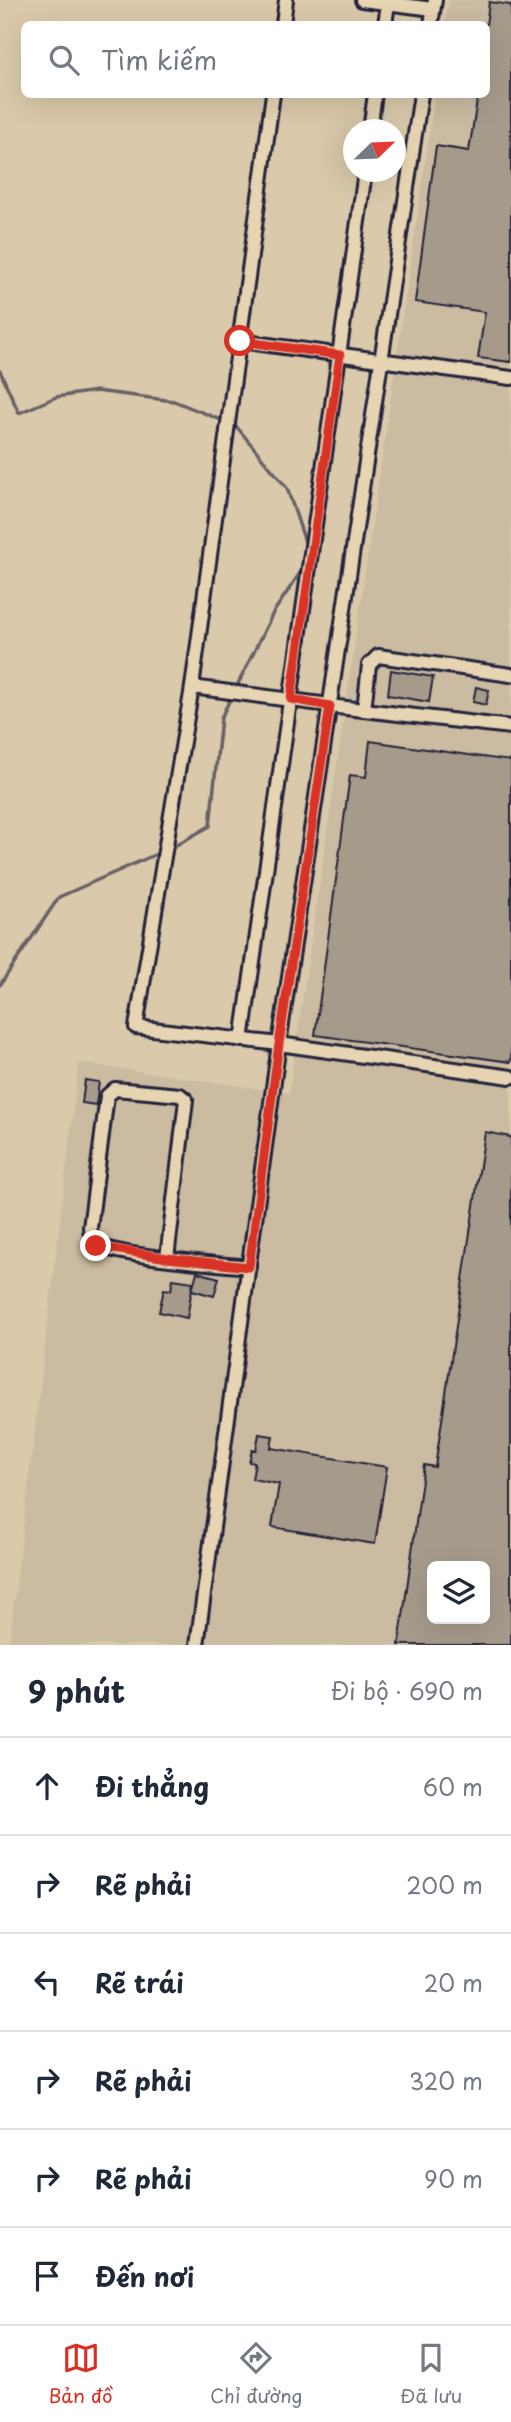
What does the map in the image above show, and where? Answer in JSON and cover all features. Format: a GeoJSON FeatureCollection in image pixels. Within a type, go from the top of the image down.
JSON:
{"type":"FeatureCollection","features":[{"type":"Feature","properties":{"kind":"street"},"geometry":{"type":"LineString","coordinates":[[283,21],[286,0]]}},
{"type":"Feature","properties":{"kind":"street"},"geometry":{"type":"LineString","coordinates":[[362,0],[388,4],[434,5]]}},
{"type":"Feature","properties":{"kind":"street"},"geometry":{"type":"LineString","coordinates":[[385,21],[388,4]]}},
{"type":"Feature","properties":{"kind":"street"},"geometry":{"type":"LineString","coordinates":[[272,98],[192,687],[136,1027],[511,1077]]}},
{"type":"Feature","properties":{"kind":"street"},"geometry":{"type":"LineString","coordinates":[[372,119],[374,98]]}},
{"type":"Feature","properties":{"kind":"street"},"geometry":{"type":"LineString","coordinates":[[197,1645],[279,1044],[420,98]]}},
{"type":"Feature","properties":{"kind":"street"},"geometry":{"type":"LineString","coordinates":[[242,1040],[364,182]]}},
{"type":"Feature","properties":{"kind":"street"},"geometry":{"type":"LineString","coordinates":[[240,341],[511,378]]}},
{"type":"Feature","properties":{"kind":"street"},"geometry":{"type":"LineString","coordinates":[[364,710],[369,665],[378,656],[511,675]]}},
{"type":"Feature","properties":{"kind":"street"},"geometry":{"type":"LineString","coordinates":[[192,687],[511,727]]}},
{"type":"Feature","properties":{"kind":"street"},"geometry":{"type":"LineString","coordinates":[[167,1258],[186,1100],[180,1095],[115,1089],[107,1096],[90,1228],[92,1242],[103,1249],[167,1258],[249,1267]]}},
{"type":"Feature","properties":{"kind":"shaded area"},"geometry":{"type":"Polygon","coordinates":[[[449,0],[511,0],[511,1645],[9,1645],[79,1063],[289,1093],[435,98],[490,98],[490,21],[446,21],[449,0]]]}},
{"type":"Feature","properties":{"kind":"building"},"geometry":{"type":"Polygon","coordinates":[[[489,2],[511,5],[511,362],[478,358],[485,312],[415,302],[436,146],[469,151],[477,98],[490,98],[490,21],[487,21],[489,2]]]}},
{"type":"Feature","properties":{"kind":"building"},"geometry":{"type":"Polygon","coordinates":[[[391,670],[433,677],[429,702],[388,695],[391,670]]]}},
{"type":"Feature","properties":{"kind":"building"},"geometry":{"type":"Polygon","coordinates":[[[476,687],[489,690],[486,705],[473,702],[476,687]]]}},
{"type":"Feature","properties":{"kind":"building"},"geometry":{"type":"Polygon","coordinates":[[[370,741],[511,761],[511,1062],[315,1035],[350,775],[366,777],[370,741]]]}},
{"type":"Feature","properties":{"kind":"building"},"geometry":{"type":"Polygon","coordinates":[[[85,1080],[99,1082],[96,1105],[82,1103],[85,1080]]]}},
{"type":"Feature","properties":{"kind":"building"},"geometry":{"type":"Polygon","coordinates":[[[485,1132],[511,1137],[511,1645],[399,1645],[424,1465],[435,1467],[485,1132]]]}},
{"type":"Feature","properties":{"kind":"building"},"geometry":{"type":"Polygon","coordinates":[[[197,1272],[219,1278],[214,1296],[192,1290],[197,1272]]]}},
{"type":"Feature","properties":{"kind":"building"},"geometry":{"type":"Polygon","coordinates":[[[173,1279],[193,1282],[187,1318],[159,1312],[164,1289],[171,1290],[173,1279]]]}},
{"type":"Feature","properties":{"kind":"building"},"geometry":{"type":"Polygon","coordinates":[[[259,1434],[273,1436],[271,1448],[387,1467],[375,1544],[272,1527],[279,1484],[252,1479],[255,1463],[249,1462],[252,1450],[256,1450],[259,1434]]]}},
{"type":"Feature","properties":{"kind":"waterway"},"geometry":{"type":"LineString","coordinates":[[0,371],[19,413],[56,397],[96,391],[174,401],[236,426],[287,488],[307,548]]}},
{"type":"Feature","properties":{"kind":"waterway"},"geometry":{"type":"LineString","coordinates":[[236,688],[273,613],[304,567]]}},
{"type":"Feature","properties":{"kind":"waterway"},"geometry":{"type":"LineString","coordinates":[[169,849],[210,826],[221,718],[232,695]]}},
{"type":"Feature","properties":{"kind":"waterway"},"geometry":{"type":"LineString","coordinates":[[0,985],[59,897],[161,852]]}},
{"type":"Feature","properties":{"kind":"route"},"geometry":{"type":"LineString","coordinates":[[96,1246],[167,1258],[249,1267],[279,1044],[330,706],[291,699],[340,355],[240,341]]}}]}
